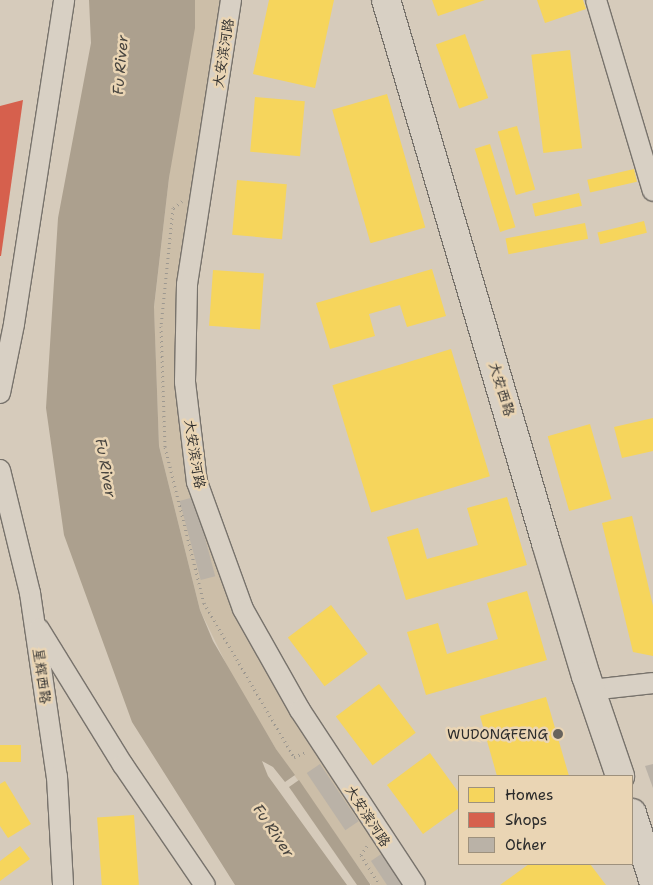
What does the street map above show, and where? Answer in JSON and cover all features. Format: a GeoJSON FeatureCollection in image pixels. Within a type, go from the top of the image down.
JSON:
{"type":"FeatureCollection","features":[{"type":"Feature","properties":{"kind":"street"},"geometry":{"type":"LineString","coordinates":[[0,393],[14,324],[64,0]]}},
{"type":"Feature","properties":{"kind":"street","name":"大安滨河路"},"geometry":{"type":"LineString","coordinates":[[231,0],[187,285],[185,382],[197,482],[242,609],[300,710],[415,885]]}},
{"type":"Feature","properties":{"kind":"street","name":"大安西路"},"geometry":{"type":"LineString","coordinates":[[386,0],[591,690],[620,775]]}},
{"type":"Feature","properties":{"kind":"street"},"geometry":{"type":"LineString","coordinates":[[596,0],[652,182]]}},
{"type":"Feature","properties":{"kind":"street","name":"星辉西路"},"geometry":{"type":"LineString","coordinates":[[0,470],[30,593],[57,777],[63,885]]}},
{"type":"Feature","properties":{"kind":"street"},"geometry":{"type":"LineString","coordinates":[[34,620],[123,765],[205,885]]}},
{"type":"Feature","properties":{"kind":"street"},"geometry":{"type":"LineString","coordinates":[[591,690],[653,683]]}},
{"type":"Feature","properties":{"kind":"street"},"geometry":{"type":"LineString","coordinates":[[633,816],[653,880]]}},
{"type":"Feature","properties":{"kind":"path"},"geometry":{"type":"LineString","coordinates":[[379,832],[360,855],[380,885]]}},
{"type":"Feature","properties":{"kind":"shaded area"},"geometry":{"type":"Polygon","coordinates":[[[195,0],[223,0],[181,386],[229,590],[409,885],[371,885],[276,749],[230,672],[200,610],[159,446],[154,308],[169,178],[195,0]]]}},
{"type":"Feature","properties":{"kind":"water","name":"Fu River"},"geometry":{"type":"Polygon","coordinates":[[[89,0],[195,0],[195,28],[169,178],[154,307],[159,446],[200,610],[213,641],[276,749],[295,775],[285,782],[273,767],[262,761],[268,776],[347,885],[235,885],[132,722],[64,535],[46,408],[58,218],[91,43],[89,0]]]}},
{"type":"Feature","properties":{"kind":"water"},"geometry":{"type":"Polygon","coordinates":[[[299,780],[370,885],[357,885],[289,787],[299,780]]]}},
{"type":"Feature","properties":{"kind":"building: Homes"},"geometry":{"type":"Polygon","coordinates":[[[269,0],[334,0],[315,88],[253,74],[269,0]]]}},
{"type":"Feature","properties":{"kind":"building: Homes"},"geometry":{"type":"Polygon","coordinates":[[[432,0],[485,0],[438,16],[432,0]]]}},
{"type":"Feature","properties":{"kind":"building: Homes"},"geometry":{"type":"Polygon","coordinates":[[[537,0],[583,0],[586,9],[545,23],[537,0]]]}},
{"type":"Feature","properties":{"kind":"building: Homes"},"geometry":{"type":"Polygon","coordinates":[[[465,34],[488,98],[459,109],[436,45],[465,34]]]}},
{"type":"Feature","properties":{"kind":"building: Homes"},"geometry":{"type":"Polygon","coordinates":[[[570,50],[582,148],[543,153],[531,55],[570,50]]]}},
{"type":"Feature","properties":{"kind":"building: Homes"},"geometry":{"type":"Polygon","coordinates":[[[387,94],[425,228],[371,243],[332,110],[387,94]]]}},
{"type":"Feature","properties":{"kind":"building: Homes"},"geometry":{"type":"Polygon","coordinates":[[[255,97],[305,101],[300,156],[250,152],[255,97]]]}},
{"type":"Feature","properties":{"kind":"building: Homes"},"geometry":{"type":"Polygon","coordinates":[[[517,126],[535,189],[516,195],[498,132],[517,126]]]}},
{"type":"Feature","properties":{"kind":"building: Homes"},"geometry":{"type":"Polygon","coordinates":[[[490,144],[515,227],[500,232],[475,149],[490,144]]]}},
{"type":"Feature","properties":{"kind":"building: Homes"},"geometry":{"type":"Polygon","coordinates":[[[634,169],[637,182],[590,192],[587,180],[634,169]]]}},
{"type":"Feature","properties":{"kind":"building: Homes"},"geometry":{"type":"Polygon","coordinates":[[[237,180],[287,184],[282,239],[232,235],[237,180]]]}},
{"type":"Feature","properties":{"kind":"building: Homes"},"geometry":{"type":"Polygon","coordinates":[[[579,193],[582,206],[535,216],[532,204],[579,193]]]}},
{"type":"Feature","properties":{"kind":"building: Homes"},"geometry":{"type":"Polygon","coordinates":[[[644,221],[647,233],[600,244],[597,233],[644,221]]]}},
{"type":"Feature","properties":{"kind":"building: Homes"},"geometry":{"type":"Polygon","coordinates":[[[585,223],[588,239],[509,254],[505,238],[585,223]]]}},
{"type":"Feature","properties":{"kind":"building: Homes"},"geometry":{"type":"Polygon","coordinates":[[[432,269],[446,316],[407,327],[400,305],[369,314],[375,336],[330,349],[316,303],[432,269]]]}},
{"type":"Feature","properties":{"kind":"building: Homes"},"geometry":{"type":"Polygon","coordinates":[[[213,270],[264,274],[260,329],[209,326],[213,270]]]}},
{"type":"Feature","properties":{"kind":"building: Homes"},"geometry":{"type":"Polygon","coordinates":[[[451,349],[490,476],[371,512],[332,385],[451,349]]]}},
{"type":"Feature","properties":{"kind":"building: Homes"},"geometry":{"type":"Polygon","coordinates":[[[653,418],[653,451],[622,458],[614,427],[653,418]]]}},
{"type":"Feature","properties":{"kind":"building: Homes"},"geometry":{"type":"Polygon","coordinates":[[[590,424],[611,499],[569,511],[548,436],[590,424]]]}},
{"type":"Feature","properties":{"kind":"building: Homes"},"geometry":{"type":"Polygon","coordinates":[[[507,497],[527,565],[406,600],[387,537],[418,528],[427,559],[478,545],[467,508],[507,497]]]}},
{"type":"Feature","properties":{"kind":"building: Homes"},"geometry":{"type":"Polygon","coordinates":[[[632,516],[653,606],[653,656],[633,652],[602,523],[632,516]]]}},
{"type":"Feature","properties":{"kind":"building: Homes"},"geometry":{"type":"Polygon","coordinates":[[[527,591],[547,660],[426,695],[407,632],[438,623],[447,654],[498,639],[487,603],[527,591]]]}},
{"type":"Feature","properties":{"kind":"building: Homes"},"geometry":{"type":"Polygon","coordinates":[[[331,605],[368,654],[325,686],[288,637],[331,605]]]}},
{"type":"Feature","properties":{"kind":"building: Homes"},"geometry":{"type":"Polygon","coordinates":[[[379,684],[416,733],[373,765],[336,716],[379,684]]]}},
{"type":"Feature","properties":{"kind":"building: Homes"},"geometry":{"type":"Polygon","coordinates":[[[546,697],[569,775],[497,775],[480,716],[546,697]]]}},
{"type":"Feature","properties":{"kind":"building: Homes"},"geometry":{"type":"Polygon","coordinates":[[[0,745],[21,745],[21,762],[0,762],[0,745]]]}},
{"type":"Feature","properties":{"kind":"building: Homes"},"geometry":{"type":"Polygon","coordinates":[[[430,753],[458,792],[458,809],[423,834],[387,785],[430,753]]]}},
{"type":"Feature","properties":{"kind":"building: Homes"},"geometry":{"type":"Polygon","coordinates":[[[5,781],[31,824],[8,838],[0,826],[0,784],[5,781]]]}},
{"type":"Feature","properties":{"kind":"building: Homes"},"geometry":{"type":"Polygon","coordinates":[[[134,815],[139,885],[102,885],[97,818],[134,815]]]}},
{"type":"Feature","properties":{"kind":"building: Homes"},"geometry":{"type":"Polygon","coordinates":[[[20,846],[30,859],[0,881],[0,861],[20,846]]]}},
{"type":"Feature","properties":{"kind":"building: Homes"},"geometry":{"type":"Polygon","coordinates":[[[528,865],[591,865],[606,885],[500,885],[528,865]]]}},
{"type":"Feature","properties":{"kind":"building: Shops"},"geometry":{"type":"Polygon","coordinates":[[[23,100],[1,256],[0,256],[0,106],[23,100]]]}},
{"type":"Feature","properties":{"kind":"building: Other"},"geometry":{"type":"Polygon","coordinates":[[[194,497],[215,576],[201,580],[180,501],[194,497]]]}},
{"type":"Feature","properties":{"kind":"building: Other"},"geometry":{"type":"Polygon","coordinates":[[[320,764],[359,821],[345,830],[307,773],[320,764]]]}},
{"type":"Feature","properties":{"kind":"building: Other"},"geometry":{"type":"Polygon","coordinates":[[[653,764],[653,788],[645,766],[653,764]]]}},
{"type":"Feature","properties":{"kind":"building: Other"},"geometry":{"type":"Polygon","coordinates":[[[384,852],[406,885],[387,885],[371,861],[384,852]]]}},
{"type":"Feature","properties":{"kind":"place","name":"WUDONGFENG"},"geometry":{"type":"Point","coordinates":[558,734]}}]}
